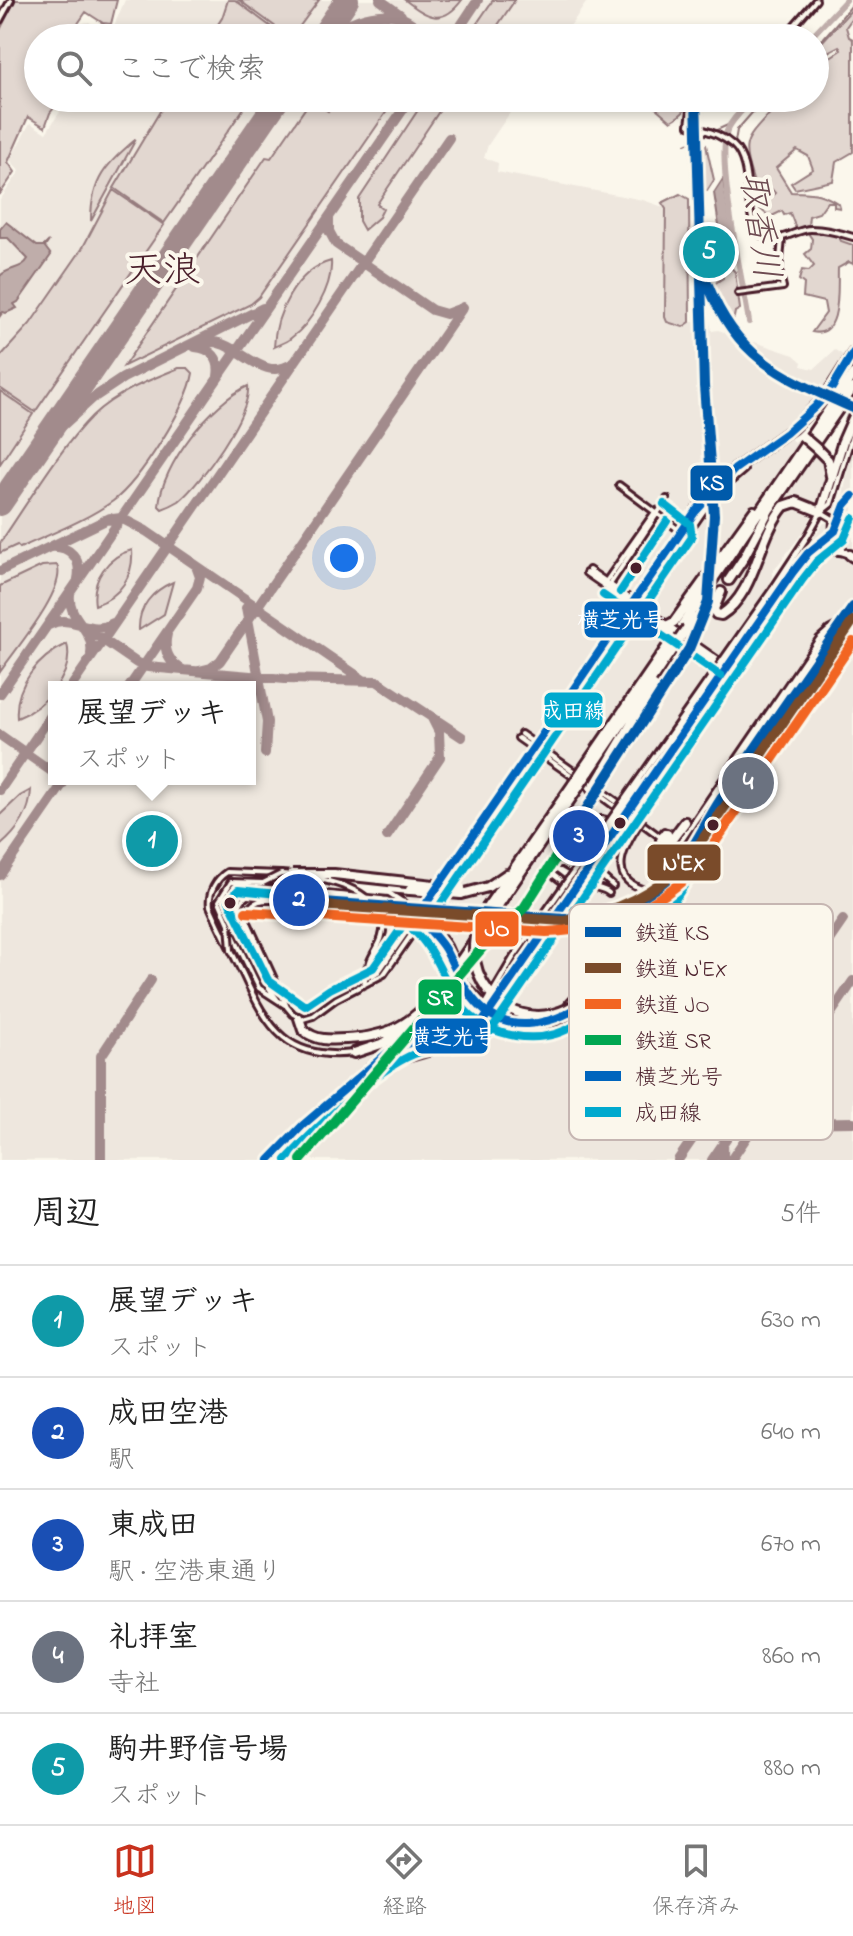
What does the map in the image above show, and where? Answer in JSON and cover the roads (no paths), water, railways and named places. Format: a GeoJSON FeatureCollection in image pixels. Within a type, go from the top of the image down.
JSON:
{"type":"FeatureCollection","features":[{"type":"Feature","properties":{"kind":"highway"},"geometry":{"type":"LineString","coordinates":[[821,512],[831,474],[830,465],[802,436],[801,427],[826,396],[853,353]]}},
{"type":"Feature","properties":{"kind":"highway"},"geometry":{"type":"LineString","coordinates":[[354,1053],[403,1035],[443,992],[576,786],[853,374]]}},
{"type":"Feature","properties":{"kind":"highway"},"geometry":{"type":"LineString","coordinates":[[729,580],[769,510],[853,388]]}},
{"type":"Feature","properties":{"kind":"highway"},"geometry":{"type":"LineString","coordinates":[[695,512],[735,469],[793,428],[826,396]]}},
{"type":"Feature","properties":{"kind":"highway"},"geometry":{"type":"LineString","coordinates":[[820,452],[835,457],[853,418]]}},
{"type":"Feature","properties":{"kind":"highway"},"geometry":{"type":"LineString","coordinates":[[668,625],[674,622],[820,424]]}},
{"type":"Feature","properties":{"kind":"highway"},"geometry":{"type":"LineString","coordinates":[[821,512],[843,441]]}},
{"type":"Feature","properties":{"kind":"highway"},"geometry":{"type":"LineString","coordinates":[[684,626],[722,590],[714,609],[716,614],[721,615],[746,586],[766,532],[784,506],[796,502],[821,512]]}},
{"type":"Feature","properties":{"kind":"highway"},"geometry":{"type":"LineString","coordinates":[[593,787],[655,684],[673,642]]}},
{"type":"Feature","properties":{"kind":"highway"},"geometry":{"type":"LineString","coordinates":[[586,771],[664,663]]}},
{"type":"Feature","properties":{"kind":"highway"},"geometry":{"type":"LineString","coordinates":[[569,1008],[532,1015],[515,1010],[493,996],[480,980],[473,958],[473,939],[488,906],[576,786]]}},
{"type":"Feature","properties":{"kind":"highway"},"geometry":{"type":"LineString","coordinates":[[649,904],[659,888],[657,862],[685,822]]}},
{"type":"Feature","properties":{"kind":"highway"},"geometry":{"type":"LineString","coordinates":[[660,856],[662,835]]}},
{"type":"Feature","properties":{"kind":"highway"},"geometry":{"type":"LineString","coordinates":[[300,886],[310,881],[461,891],[488,887],[505,876],[524,856]]}},
{"type":"Feature","properties":{"kind":"highway"},"geometry":{"type":"LineString","coordinates":[[292,874],[334,874],[461,891]]}},
{"type":"Feature","properties":{"kind":"highway"},"geometry":{"type":"LineString","coordinates":[[299,1018],[303,1030],[320,1039],[369,1038],[412,1020],[443,992]]}},
{"type":"Feature","properties":{"kind":"highway"},"geometry":{"type":"LineString","coordinates":[[547,1014],[569,1004]]}},
{"type":"Feature","properties":{"kind":"street"},"geometry":{"type":"LineString","coordinates":[[0,20],[11,0]]}},
{"type":"Feature","properties":{"kind":"street"},"geometry":{"type":"LineString","coordinates":[[794,24],[816,0]]}},
{"type":"Feature","properties":{"kind":"street"},"geometry":{"type":"LineString","coordinates":[[690,112],[688,121],[692,127],[707,129],[731,143],[738,151],[746,170],[755,227],[762,236],[782,238],[808,229],[853,237]]}},
{"type":"Feature","properties":{"kind":"street"},"geometry":{"type":"LineString","coordinates":[[738,293],[783,287],[779,271],[782,238]]}},
{"type":"Feature","properties":{"kind":"street"},"geometry":{"type":"LineString","coordinates":[[345,1095],[388,1063],[428,1053],[453,1042],[474,1024],[774,587],[821,512],[831,504],[853,433]]}},
{"type":"Feature","properties":{"kind":"street"},"geometry":{"type":"LineString","coordinates":[[569,1018],[535,1026],[496,1017],[469,990],[445,941],[421,917],[384,892],[233,878],[225,883],[216,897],[259,988],[299,1018],[313,1016],[336,999],[384,974],[421,917],[632,602],[713,497],[744,470]]}},
{"type":"Feature","properties":{"kind":"street"},"geometry":{"type":"LineString","coordinates":[[536,747],[637,606],[719,473]]}},
{"type":"Feature","properties":{"kind":"street"},"geometry":{"type":"LineString","coordinates":[[619,485],[683,533]]}},
{"type":"Feature","properties":{"kind":"street"},"geometry":{"type":"LineString","coordinates":[[337,1095],[393,1048],[415,1040],[469,1034],[491,1012],[800,562],[831,535],[845,505],[853,496]]}},
{"type":"Feature","properties":{"kind":"street"},"geometry":{"type":"LineString","coordinates":[[607,585],[667,499]]}},
{"type":"Feature","properties":{"kind":"street"},"geometry":{"type":"LineString","coordinates":[[821,512],[833,519],[833,542],[851,556]]}},
{"type":"Feature","properties":{"kind":"street"},"geometry":{"type":"LineString","coordinates":[[729,669],[808,562],[828,551],[851,556]]}},
{"type":"Feature","properties":{"kind":"street"},"geometry":{"type":"LineString","coordinates":[[588,571],[729,669]]}},
{"type":"Feature","properties":{"kind":"street"},"geometry":{"type":"LineString","coordinates":[[637,606],[729,669]]}},
{"type":"Feature","properties":{"kind":"street"},"geometry":{"type":"LineString","coordinates":[[671,885],[666,863],[711,795],[819,639],[853,617]]}},
{"type":"Feature","properties":{"kind":"street"},"geometry":{"type":"LineString","coordinates":[[671,885],[684,850],[730,779],[814,663],[853,627]]}},
{"type":"Feature","properties":{"kind":"street"},"geometry":{"type":"LineString","coordinates":[[643,817],[628,840],[621,859],[625,876],[637,888],[647,890],[660,885],[695,840],[787,706],[822,666],[852,641]]}},
{"type":"Feature","properties":{"kind":"street"},"geometry":{"type":"LineString","coordinates":[[661,902],[818,675],[834,643]]}},
{"type":"Feature","properties":{"kind":"street"},"geometry":{"type":"LineString","coordinates":[[661,902],[811,688],[822,666]]}},
{"type":"Feature","properties":{"kind":"street"},"geometry":{"type":"LineString","coordinates":[[519,736],[662,835]]}},
{"type":"Feature","properties":{"kind":"street"},"geometry":{"type":"LineString","coordinates":[[492,997],[666,743]]}},
{"type":"Feature","properties":{"kind":"street"},"geometry":{"type":"LineString","coordinates":[[573,904],[629,814]]}},
{"type":"Feature","properties":{"kind":"street"},"geometry":{"type":"LineString","coordinates":[[559,862],[569,868],[578,867],[606,827],[607,820],[599,820],[570,862],[559,862],[553,864],[551,873],[568,886]]}},
{"type":"Feature","properties":{"kind":"street"},"geometry":{"type":"LineString","coordinates":[[678,878],[695,840]]}},
{"type":"Feature","properties":{"kind":"street"},"geometry":{"type":"LineString","coordinates":[[589,871],[595,870]]}},
{"type":"Feature","properties":{"kind":"street"},"geometry":{"type":"LineString","coordinates":[[595,870],[613,886]]}},
{"type":"Feature","properties":{"kind":"street"},"geometry":{"type":"LineString","coordinates":[[354,1053],[315,1053],[295,1046],[281,1037],[264,1018],[209,902],[219,879],[235,871],[292,874],[356,890],[373,903],[383,921],[382,941],[364,974],[364,985]]}},
{"type":"Feature","properties":{"kind":"street"},"geometry":{"type":"LineString","coordinates":[[231,950],[229,924],[219,901],[227,885],[234,881],[263,883],[281,874]]}},
{"type":"Feature","properties":{"kind":"street"},"geometry":{"type":"LineString","coordinates":[[587,883],[609,893]]}},
{"type":"Feature","properties":{"kind":"street"},"geometry":{"type":"LineString","coordinates":[[280,1002],[268,988],[240,930],[237,914],[240,905],[254,892],[267,890],[288,894],[300,886]]}},
{"type":"Feature","properties":{"kind":"street"},"geometry":{"type":"LineString","coordinates":[[287,1007],[246,918],[256,901],[295,900],[300,886]]}},
{"type":"Feature","properties":{"kind":"street"},"geometry":{"type":"LineString","coordinates":[[445,1037],[471,1037],[486,1028],[569,910]]}},
{"type":"Feature","properties":{"kind":"street"},"geometry":{"type":"LineString","coordinates":[[368,965],[370,974],[377,973],[421,917]]}},
{"type":"Feature","properties":{"kind":"street"},"geometry":{"type":"LineString","coordinates":[[421,917],[442,944],[453,978],[469,997]]}},
{"type":"Feature","properties":{"kind":"street"},"geometry":{"type":"LineString","coordinates":[[453,978],[459,972]]}},
{"type":"Feature","properties":{"kind":"street"},"geometry":{"type":"LineString","coordinates":[[443,992],[457,988],[491,1012]]}},
{"type":"Feature","properties":{"kind":"street"},"geometry":{"type":"LineString","coordinates":[[557,1022],[569,1015]]}},
{"type":"Feature","properties":{"kind":"waterway","name":"取香川"},"geometry":{"type":"LineString","coordinates":[[823,24],[846,0]]}},
{"type":"Feature","properties":{"kind":"waterway"},"geometry":{"type":"LineString","coordinates":[[829,32],[853,4]]}},
{"type":"Feature","properties":{"kind":"waterway","name":"取香川"},"geometry":{"type":"LineString","coordinates":[[740,112],[727,131],[725,169],[749,322]]}},
{"type":"Feature","properties":{"kind":"waterway"},"geometry":{"type":"LineString","coordinates":[[742,151],[735,142],[737,130],[753,112]]}},
{"type":"Feature","properties":{"kind":"waterway"},"geometry":{"type":"LineString","coordinates":[[686,144],[730,124]]}},
{"type":"Feature","properties":{"kind":"tunnel"},"geometry":{"type":"LineString","coordinates":[[853,403],[848,421],[853,436]]}},
{"type":"Feature","properties":{"kind":"tunnel"},"geometry":{"type":"LineString","coordinates":[[269,1160],[337,1095]]}},
{"type":"Feature","properties":{"kind":"tunnel"},"geometry":{"type":"LineString","coordinates":[[276,1160],[345,1095]]}},
{"type":"Feature","properties":{"kind":"rail line","name":"KS"},"geometry":{"type":"LineString","coordinates":[[573,830],[689,649],[708,602],[714,515],[704,386],[696,112]]}},
{"type":"Feature","properties":{"kind":"rail line","name":"KS"},"geometry":{"type":"LineString","coordinates":[[708,285],[733,332],[749,349],[784,375],[853,408]]}},
{"type":"Feature","properties":{"kind":"rail line","name":"KS"},"geometry":{"type":"LineString","coordinates":[[625,904],[655,889],[683,862],[714,809],[853,607]]}},
{"type":"Feature","properties":{"kind":"rail line","name":"N'EX"},"geometry":{"type":"LineString","coordinates":[[625,904],[663,881],[691,856],[853,621]]}},
{"type":"Feature","properties":{"kind":"rail line","name":"JO"},"geometry":{"type":"LineString","coordinates":[[650,904],[700,864],[853,642]]}},
{"type":"Feature","properties":{"kind":"rail line","name":"SR"},"geometry":{"type":"LineString","coordinates":[[301,1160],[482,948],[524,908],[573,830]]}},
{"type":"Feature","properties":{"kind":"rail line","name":"KS"},"geometry":{"type":"LineString","coordinates":[[293,900],[569,918]]}},
{"type":"Feature","properties":{"kind":"rail line","name":"N'EX"},"geometry":{"type":"LineString","coordinates":[[286,903],[569,920]]}},
{"type":"Feature","properties":{"kind":"rail line","name":"JO"},"geometry":{"type":"LineString","coordinates":[[246,912],[546,932],[569,930]]}},
{"type":"Feature","properties":{"kind":"place","name":"駒井野信号場"},"geometry":{"type":"Point","coordinates":[709,252]}},
{"type":"Feature","properties":{"kind":"place","name":"礼拝室"},"geometry":{"type":"Point","coordinates":[748,783]}},
{"type":"Feature","properties":{"kind":"place","name":"東成田"},"geometry":{"type":"Point","coordinates":[579,836]}},
{"type":"Feature","properties":{"kind":"place","name":"展望デッキ"},"geometry":{"type":"Point","coordinates":[152,841]}},
{"type":"Feature","properties":{"kind":"place","name":"成田空港"},"geometry":{"type":"Point","coordinates":[299,900]}},
{"type":"Feature","properties":{"kind":"district","name":"天浪"},"geometry":{"type":"Point","coordinates":[162,269]}}]}
